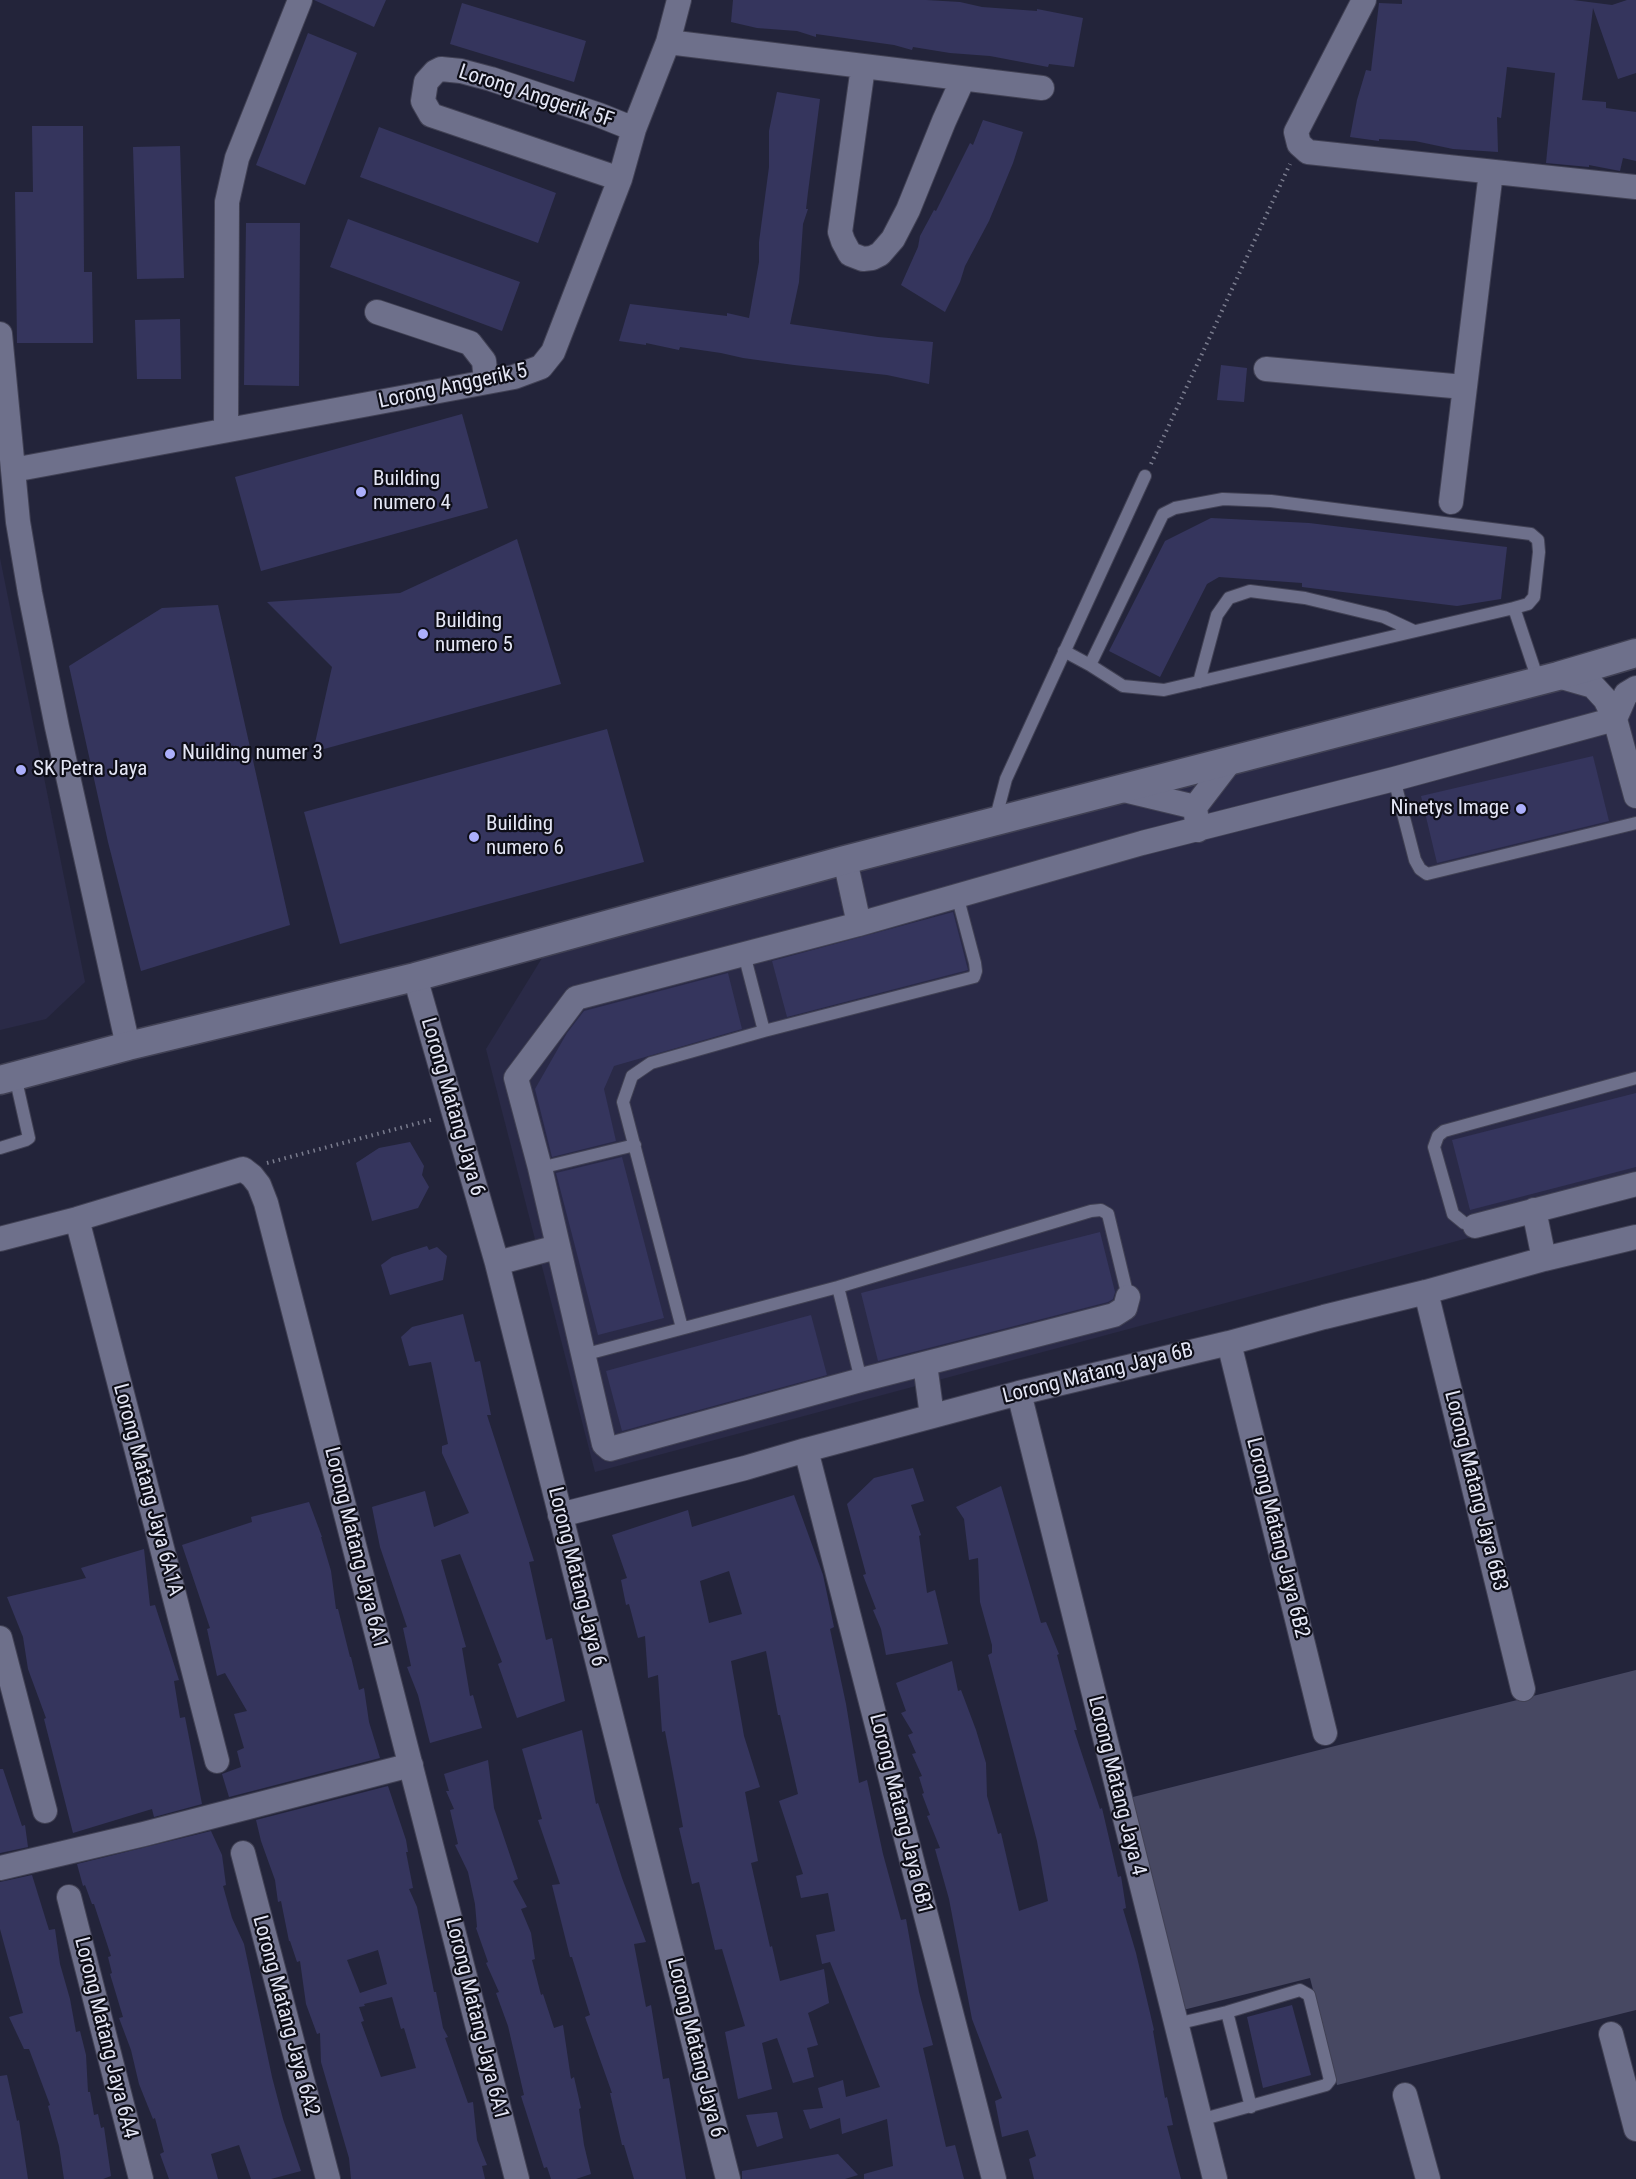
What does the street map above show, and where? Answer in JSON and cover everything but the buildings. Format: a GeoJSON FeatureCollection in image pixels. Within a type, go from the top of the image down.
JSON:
{"type":"FeatureCollection","features":[{"type":"Feature","properties":{"kind":"street"},"geometry":{"type":"LineString","coordinates":[[226,429],[227,202],[237,158],[300,0]]}},
{"type":"Feature","properties":{"kind":"street","name":"Lorong Anggerik 5"},"geometry":{"type":"LineString","coordinates":[[13,470],[514,377],[541,367],[553,352],[620,179],[634,129],[668,42],[679,0]]}},
{"type":"Feature","properties":{"kind":"street"},"geometry":{"type":"LineString","coordinates":[[1364,0],[1296,132],[1299,144],[1308,152],[1636,187]]}},
{"type":"Feature","properties":{"kind":"street"},"geometry":{"type":"LineString","coordinates":[[668,42],[1042,88]]}},
{"type":"Feature","properties":{"kind":"street"},"geometry":{"type":"LineString","coordinates":[[863,67],[840,232],[850,254],[863,259],[880,254],[893,239],[908,210],[963,79]]}},
{"type":"Feature","properties":{"kind":"street","name":"Lorong Anggerik 5F"},"geometry":{"type":"LineString","coordinates":[[620,179],[438,119],[431,115],[425,105],[423,96],[425,88],[429,77],[435,72],[448,69],[461,71],[599,115],[634,129]]}},
{"type":"Feature","properties":{"kind":"street"},"geometry":{"type":"LineString","coordinates":[[1451,502],[1491,172]]}},
{"type":"Feature","properties":{"kind":"street"},"geometry":{"type":"LineString","coordinates":[[377,312],[470,343],[484,361],[486,381]]}},
{"type":"Feature","properties":{"kind":"street"},"geometry":{"type":"LineString","coordinates":[[0,334],[18,522],[60,739],[128,1046]]}},
{"type":"Feature","properties":{"kind":"street"},"geometry":{"type":"LineString","coordinates":[[1266,369],[1464,387]]}},
{"type":"Feature","properties":{"kind":"street"},"geometry":{"type":"LineString","coordinates":[[8,1078],[128,1046],[415,977],[844,860],[1548,678],[1636,652]]}},
{"type":"Feature","properties":{"kind":"street"},"geometry":{"type":"LineString","coordinates":[[1548,678],[1593,686],[1605,699],[1631,756],[1636,796]]}},
{"type":"Feature","properties":{"kind":"street"},"geometry":{"type":"LineString","coordinates":[[1615,719],[1626,694],[1636,688]]}},
{"type":"Feature","properties":{"kind":"street"},"geometry":{"type":"LineString","coordinates":[[1128,1297],[1125,1308],[1114,1315],[861,1380],[610,1449],[603,1444],[540,1168],[516,1078],[576,998],[859,924],[1142,843],[1196,818],[1394,779],[1615,719]]}},
{"type":"Feature","properties":{"kind":"street"},"geometry":{"type":"LineString","coordinates":[[1196,818],[1231,760]]}},
{"type":"Feature","properties":{"kind":"street"},"geometry":{"type":"LineString","coordinates":[[1120,789],[1196,818]]}},
{"type":"Feature","properties":{"kind":"street"},"geometry":{"type":"LineString","coordinates":[[844,860],[859,924]]}},
{"type":"Feature","properties":{"kind":"street","name":"Lorong Matang Jaya 6"},"geometry":{"type":"LineString","coordinates":[[415,977],[497,1263],[728,2179]]}},
{"type":"Feature","properties":{"kind":"street"},"geometry":{"type":"LineString","coordinates":[[0,1239],[77,1219],[243,1169]]}},
{"type":"Feature","properties":{"kind":"street","name":"Lorong Matang Jaya 6A1"},"geometry":{"type":"LineString","coordinates":[[243,1169],[259,1185],[266,1203],[517,2179]]}},
{"type":"Feature","properties":{"kind":"street"},"geometry":{"type":"LineString","coordinates":[[1475,1226],[1636,1184]]}},
{"type":"Feature","properties":{"kind":"street"},"geometry":{"type":"LineString","coordinates":[[1534,1210],[1544,1259]]}},
{"type":"Feature","properties":{"kind":"street","name":"Lorong Matang Jaya 6A1A"},"geometry":{"type":"LineString","coordinates":[[77,1219],[218,1761]]}},
{"type":"Feature","properties":{"kind":"street","name":"Lorong Matang Jaya 6B"},"geometry":{"type":"LineString","coordinates":[[560,1515],[735,1471],[1019,1393],[1229,1343],[1544,1259],[1635,1242]]}},
{"type":"Feature","properties":{"kind":"street"},"geometry":{"type":"LineString","coordinates":[[497,1263],[557,1247]]}},
{"type":"Feature","properties":{"kind":"street","name":"Lorong Matang Jaya 6B3"},"geometry":{"type":"LineString","coordinates":[[1426,1292],[1523,1689]]}},
{"type":"Feature","properties":{"kind":"street","name":"Lorong Matang Jaya 6B2"},"geometry":{"type":"LineString","coordinates":[[1229,1343],[1325,1733]]}},
{"type":"Feature","properties":{"kind":"street"},"geometry":{"type":"LineString","coordinates":[[925,1364],[932,1416]]}},
{"type":"Feature","properties":{"kind":"street","name":"Lorong Matang Jaya 4"},"geometry":{"type":"LineString","coordinates":[[1019,1393],[1215,2179]]}},
{"type":"Feature","properties":{"kind":"street","name":"Lorong Matang Jaya 6B1"},"geometry":{"type":"LineString","coordinates":[[806,1450],[994,2179]]}},
{"type":"Feature","properties":{"kind":"street"},"geometry":{"type":"LineString","coordinates":[[0,1638],[45,1811]]}},
{"type":"Feature","properties":{"kind":"street"},"geometry":{"type":"LineString","coordinates":[[0,1868],[144,1834],[411,1765]]}},
{"type":"Feature","properties":{"kind":"street","name":"Lorong Matang Jaya 6A2"},"geometry":{"type":"LineString","coordinates":[[243,1853],[328,2179]]}},
{"type":"Feature","properties":{"kind":"street","name":"Lorong Matang Jaya 6A4"},"geometry":{"type":"LineString","coordinates":[[69,1897],[141,2179]]}},
{"type":"Feature","properties":{"kind":"street"},"geometry":{"type":"LineString","coordinates":[[1611,2034],[1636,2129]]}},
{"type":"Feature","properties":{"kind":"street"},"geometry":{"type":"LineString","coordinates":[[1405,2095],[1428,2179]]}},
{"type":"Feature","properties":{"kind":"lane"},"geometry":{"type":"LineString","coordinates":[[995,822],[1006,779],[1145,476]]}},
{"type":"Feature","properties":{"kind":"lane"},"geometry":{"type":"LineString","coordinates":[[1064,651],[1123,686],[1164,690],[1199,682],[1528,604],[1534,597],[1539,552],[1538,540],[1531,534],[1271,501],[1223,499],[1175,508],[1163,514],[1090,665]]}},
{"type":"Feature","properties":{"kind":"lane"},"geometry":{"type":"LineString","coordinates":[[1199,682],[1217,615],[1229,598],[1250,591],[1305,598],[1384,617],[1414,631]]}},
{"type":"Feature","properties":{"kind":"lane"},"geometry":{"type":"LineString","coordinates":[[1514,608],[1548,678]]}},
{"type":"Feature","properties":{"kind":"lane"},"geometry":{"type":"LineString","coordinates":[[1394,779],[1415,860],[1420,869],[1427,874],[1636,823]]}},
{"type":"Feature","properties":{"kind":"lane"},"geometry":{"type":"LineString","coordinates":[[682,1328],[623,1102],[632,1076],[651,1063],[974,976],[975,963],[957,895]]}},
{"type":"Feature","properties":{"kind":"lane"},"geometry":{"type":"LineString","coordinates":[[744,954],[764,1031]]}},
{"type":"Feature","properties":{"kind":"lane"},"geometry":{"type":"LineString","coordinates":[[0,1148],[27,1140],[29,1137],[8,1078]]}},
{"type":"Feature","properties":{"kind":"lane"},"geometry":{"type":"LineString","coordinates":[[1475,1226],[1464,1223],[1453,1214],[1434,1146],[1438,1136],[1444,1131],[1636,1078]]}},
{"type":"Feature","properties":{"kind":"lane"},"geometry":{"type":"LineString","coordinates":[[540,1168],[635,1145]]}},
{"type":"Feature","properties":{"kind":"lane"},"geometry":{"type":"LineString","coordinates":[[583,1355],[838,1287],[1091,1211],[1101,1210],[1108,1214],[1128,1297]]}},
{"type":"Feature","properties":{"kind":"lane"},"geometry":{"type":"LineString","coordinates":[[838,1287],[861,1380]]}},
{"type":"Feature","properties":{"kind":"lane"},"geometry":{"type":"LineString","coordinates":[[1176,2024],[1227,2012],[1300,1990],[1309,1995],[1330,2079],[1326,2085],[1200,2120]]}},
{"type":"Feature","properties":{"kind":"lane"},"geometry":{"type":"LineString","coordinates":[[1227,2012],[1251,2107]]}},
{"type":"Feature","properties":{"kind":"path"},"geometry":{"type":"LineString","coordinates":[[1145,476],[1299,144]]}},
{"type":"Feature","properties":{"kind":"path"},"geometry":{"type":"LineString","coordinates":[[243,1169],[454,1114]]}},
{"type":"Feature","properties":{"kind":"shaded area","name":"SK Petra Jaya"},"geometry":{"type":"Polygon","coordinates":[[[0,558],[85,982],[46,1019],[0,1030],[0,558]]]}},
{"type":"Feature","properties":{"kind":"shaded area"},"geometry":{"type":"Polygon","coordinates":[[[1577,686],[1636,701],[1636,1193],[595,1472],[486,1049],[547,950],[1577,686]]]}},
{"type":"Feature","properties":{"kind":"shaded area"},"geometry":{"type":"Polygon","coordinates":[[[1636,1670],[1636,2010],[1337,2085],[1310,1978],[1183,2010],[1129,1798],[1636,1670]]]}},
{"type":"Feature","properties":{"kind":"place","name":"Building numero 4"},"geometry":{"type":"Point","coordinates":[361,492]}},
{"type":"Feature","properties":{"kind":"place","name":"Building numero 5"},"geometry":{"type":"Point","coordinates":[423,634]}},
{"type":"Feature","properties":{"kind":"place","name":"Nuilding numer 3"},"geometry":{"type":"Point","coordinates":[170,754]}},
{"type":"Feature","properties":{"kind":"place","name":"SK Petra Jaya"},"geometry":{"type":"Point","coordinates":[21,770]}},
{"type":"Feature","properties":{"kind":"place","name":"Ninetys Image"},"geometry":{"type":"Point","coordinates":[1521,809]}},
{"type":"Feature","properties":{"kind":"place","name":"Building numero 6"},"geometry":{"type":"Point","coordinates":[474,837]}}]}
